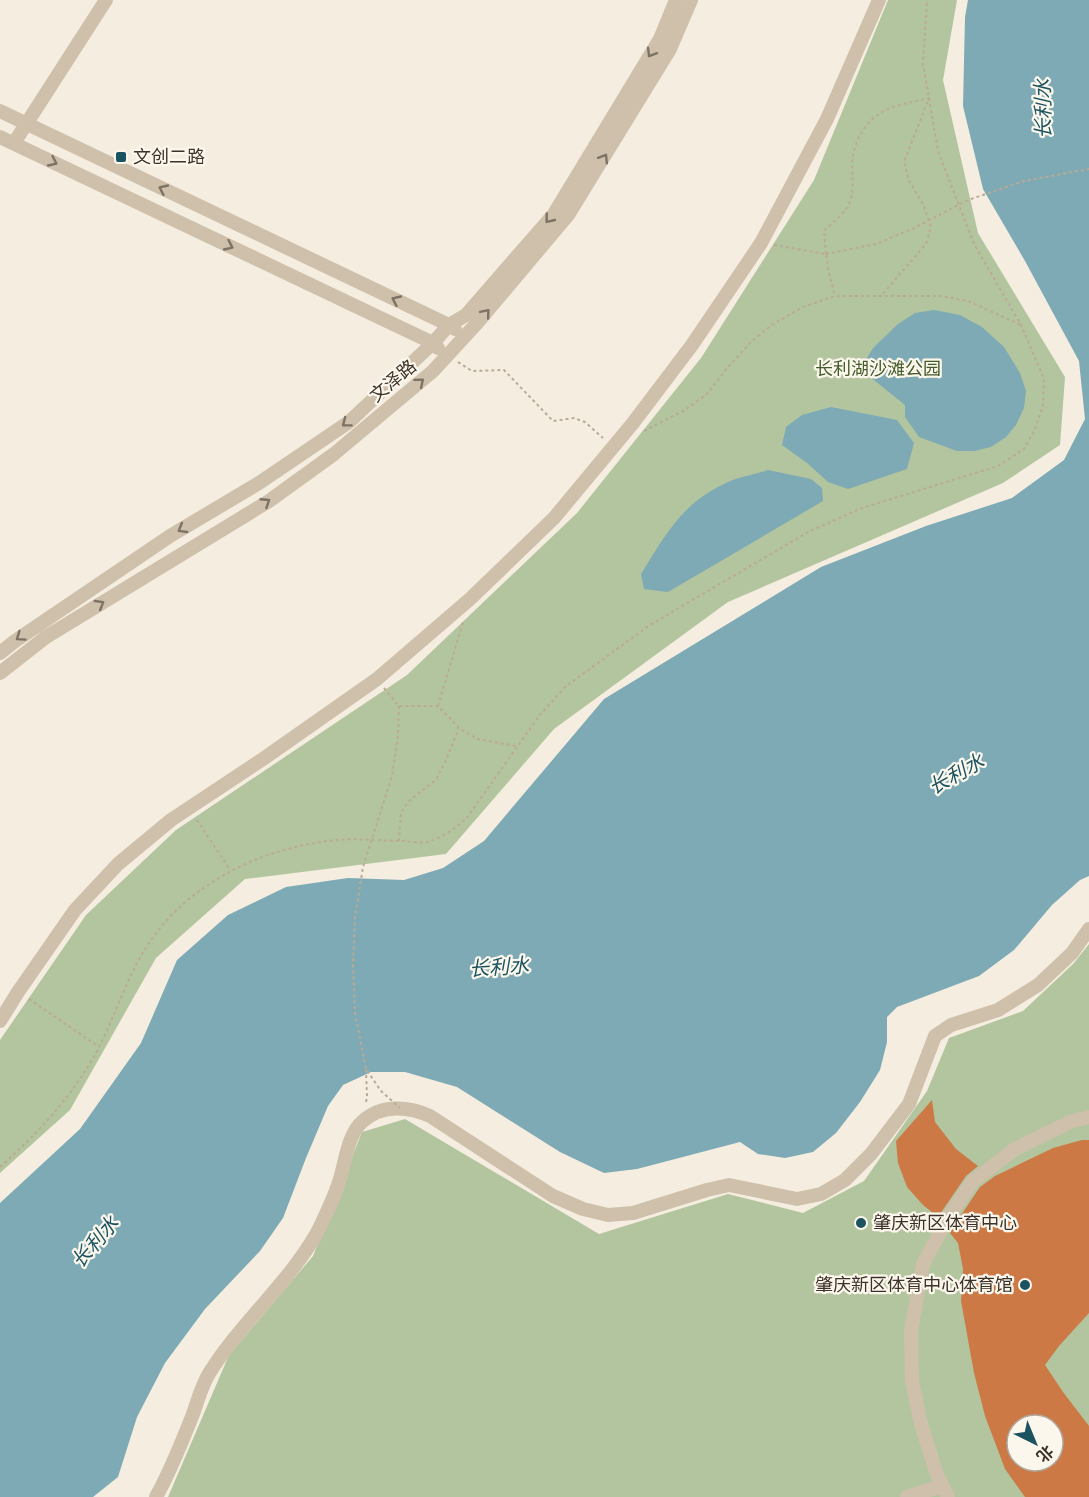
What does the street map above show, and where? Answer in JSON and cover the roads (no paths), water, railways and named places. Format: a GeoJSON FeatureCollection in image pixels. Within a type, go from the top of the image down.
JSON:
{"type":"FeatureCollection","features":[{"type":"Feature","properties":{"kind":"street"},"geometry":{"type":"LineString","coordinates":[[14,143],[106,0]]}},
{"type":"Feature","properties":{"kind":"street","name":"文泽路"},"geometry":{"type":"LineString","coordinates":[[0,652],[160,543],[259,483],[349,422],[449,325],[466,315],[554,214],[660,39],[676,0]]}},
{"type":"Feature","properties":{"kind":"street","name":"文泽路"},"geometry":{"type":"LineString","coordinates":[[0,673],[46,637],[269,501],[334,454],[433,370],[478,322],[568,215],[670,49],[691,0]]}},
{"type":"Feature","properties":{"kind":"street"},"geometry":{"type":"LineString","coordinates":[[0,1021],[75,910],[118,864],[171,820],[377,679],[470,599],[554,518],[614,447],[692,345],[761,243],[827,119],[879,0]]}},
{"type":"Feature","properties":{"kind":"street"},"geometry":{"type":"LineString","coordinates":[[0,111],[449,325],[465,336]]}},
{"type":"Feature","properties":{"kind":"street"},"geometry":{"type":"LineString","coordinates":[[0,136],[433,343],[446,356]]}},
{"type":"Feature","properties":{"kind":"street"},"geometry":{"type":"LineString","coordinates":[[156,1497],[170,1472],[208,1375],[224,1350],[293,1269],[318,1230],[338,1186],[353,1135],[361,1122],[377,1111],[400,1108],[416,1109],[553,1196],[583,1209],[608,1215],[633,1213],[729,1185],[797,1199],[821,1194],[845,1180],[871,1154],[909,1104],[935,1036],[951,1025],[998,1010],[1038,985],[1072,953],[1089,929]]}},
{"type":"Feature","properties":{"kind":"street"},"geometry":{"type":"LineString","coordinates":[[907,1497],[945,1492],[937,1476],[921,1424],[912,1380],[911,1331],[923,1264],[949,1215],[974,1181],[1016,1149],[1072,1121],[1089,1117]]}},
{"type":"Feature","properties":{"kind":"water","name":"长利水"},"geometry":{"type":"Polygon","coordinates":[[[968,0],[1089,0],[1089,876],[1080,880],[1052,905],[1014,950],[979,976],[897,1007],[887,1017],[887,1042],[880,1070],[860,1102],[836,1133],[813,1152],[785,1158],[758,1154],[740,1142],[637,1169],[604,1173],[560,1152],[457,1087],[405,1072],[371,1072],[343,1085],[328,1106],[283,1218],[260,1251],[205,1309],[165,1363],[137,1417],[118,1477],[93,1497],[0,1497],[0,1203],[80,1129],[141,1043],[177,960],[228,915],[286,887],[348,878],[404,880],[443,868],[484,841],[604,699],[821,567],[926,526],[1012,498],[1064,460],[1085,419],[1079,361],[983,189],[963,106],[965,17],[968,0]]]}},
{"type":"Feature","properties":{"kind":"water"},"geometry":{"type":"Polygon","coordinates":[[[934,310],[960,315],[982,327],[1004,347],[1020,373],[1026,391],[1024,408],[1016,425],[1006,437],[991,447],[974,451],[957,451],[919,437],[905,417],[905,405],[864,372],[864,363],[873,348],[898,324],[915,313],[934,310]]]}},
{"type":"Feature","properties":{"kind":"water"},"geometry":{"type":"Polygon","coordinates":[[[831,407],[897,420],[914,443],[907,469],[848,489],[828,482],[782,445],[786,427],[802,415],[831,407]]]}},
{"type":"Feature","properties":{"kind":"water"},"geometry":{"type":"Polygon","coordinates":[[[768,470],[811,479],[822,488],[823,501],[668,592],[644,589],[641,574],[666,534],[685,511],[709,492],[724,484],[768,470]]]}},
{"type":"Feature","properties":{"kind":"place","name":"文创二路"},"geometry":{"type":"Point","coordinates":[121,157]}},
{"type":"Feature","properties":{"kind":"place","name":"肇庆新区体育中心"},"geometry":{"type":"Point","coordinates":[861,1223]}},
{"type":"Feature","properties":{"kind":"place","name":"肇庆新区体育中心体育馆"},"geometry":{"type":"Point","coordinates":[1025,1285]}},
{"type":"Feature","properties":{"kind":"park label","name":"长利湖沙滩公园"},"geometry":{"type":"Point","coordinates":[878,369]}}]}
